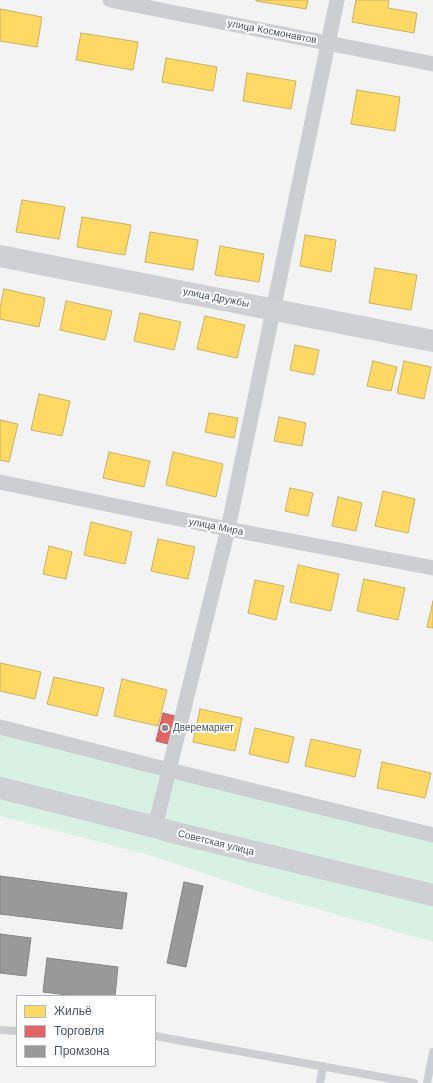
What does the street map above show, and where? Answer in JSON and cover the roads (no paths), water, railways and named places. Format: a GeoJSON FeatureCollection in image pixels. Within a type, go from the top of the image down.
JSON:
{"type":"FeatureCollection","features":[{"type":"Feature","properties":{"kind":"main road","name":"улица Дружбы"},"geometry":{"type":"LineString","coordinates":[[0,256],[433,341]]}},
{"type":"Feature","properties":{"kind":"main road","name":"Советская улица"},"geometry":{"type":"LineString","coordinates":[[0,788],[168,831],[433,895]]}},
{"type":"Feature","properties":{"kind":"street","name":"улица Космонавтов"},"geometry":{"type":"LineString","coordinates":[[110,0],[433,64]]}},
{"type":"Feature","properties":{"kind":"street"},"geometry":{"type":"LineString","coordinates":[[155,827],[228,529],[337,0]]}},
{"type":"Feature","properties":{"kind":"street","name":"улица Мира"},"geometry":{"type":"LineString","coordinates":[[0,482],[228,529],[433,568]]}},
{"type":"Feature","properties":{"kind":"street"},"geometry":{"type":"LineString","coordinates":[[0,727],[433,836]]}},
{"type":"Feature","properties":{"kind":"lane"},"geometry":{"type":"LineString","coordinates":[[0,1030],[16,1031]]}},
{"type":"Feature","properties":{"kind":"lane"},"geometry":{"type":"LineString","coordinates":[[156,1036],[414,1083]]}},
{"type":"Feature","properties":{"kind":"lane"},"geometry":{"type":"LineString","coordinates":[[427,1083],[433,1052]]}},
{"type":"Feature","properties":{"kind":"lane"},"geometry":{"type":"LineString","coordinates":[[320,1083],[323,1066]]}},
{"type":"Feature","properties":{"kind":"place","name":"Дверемаркет"},"geometry":{"type":"Point","coordinates":[165,728]}}]}
